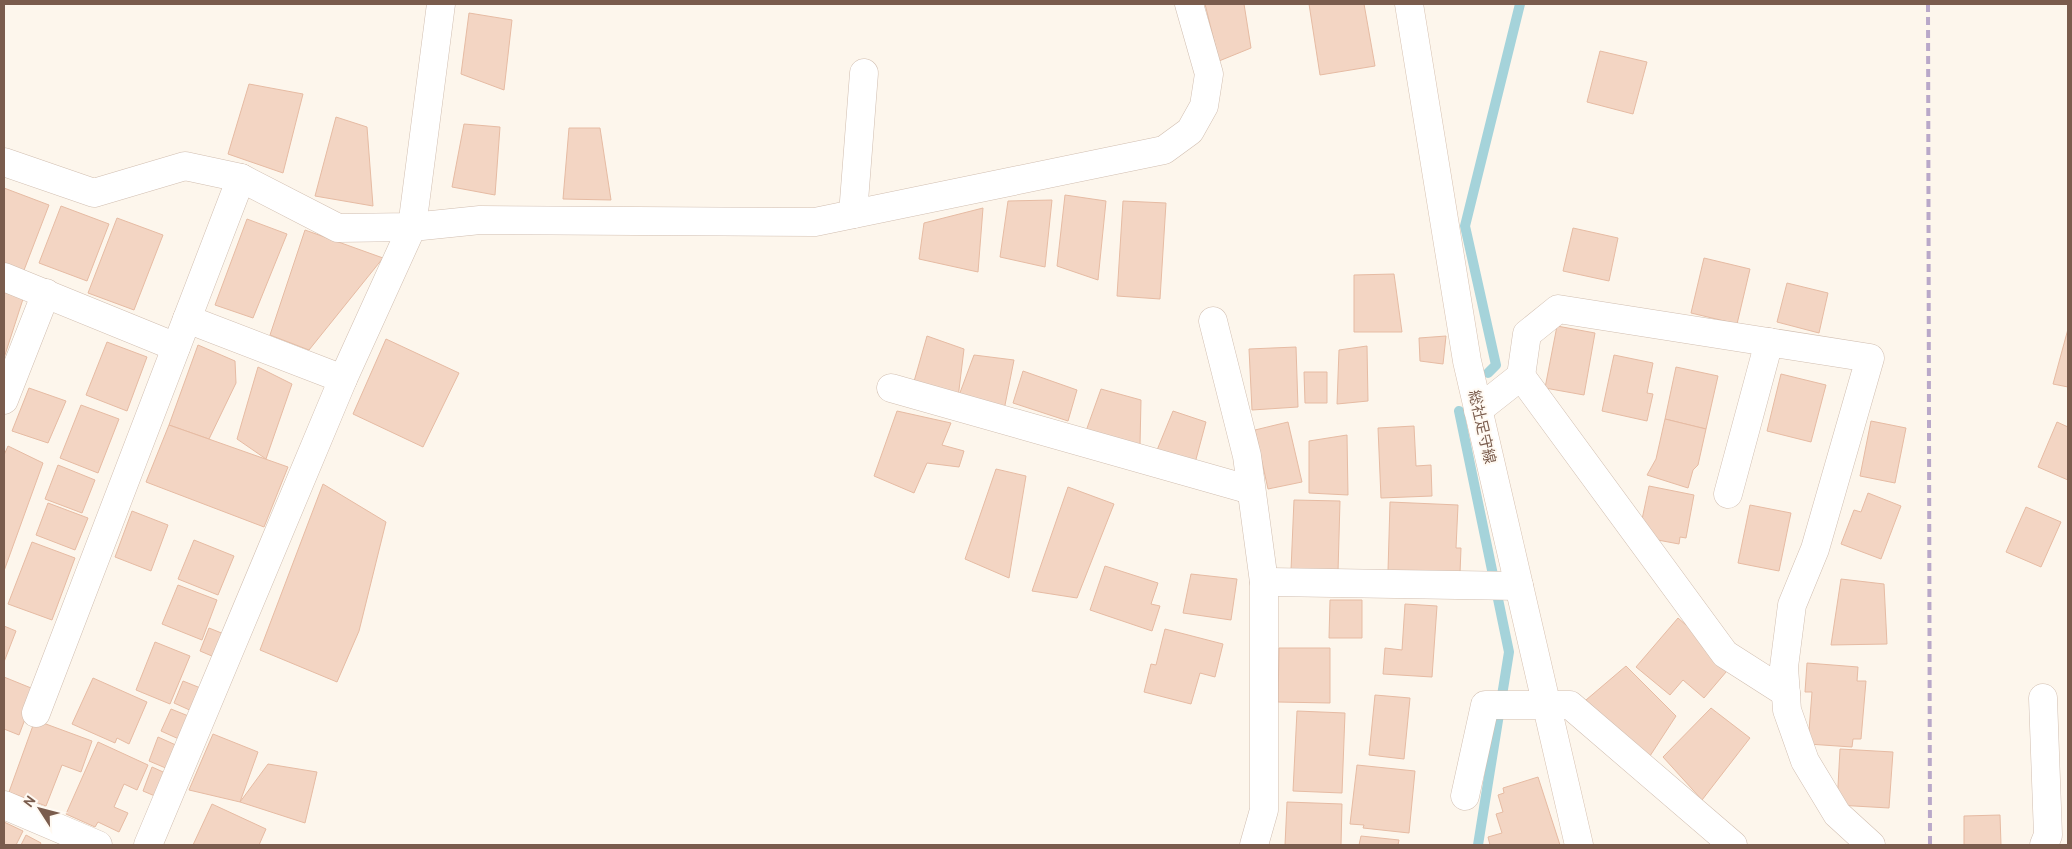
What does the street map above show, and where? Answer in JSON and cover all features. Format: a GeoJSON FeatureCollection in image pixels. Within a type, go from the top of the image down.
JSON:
{"type":"FeatureCollection","features":[{"type":"Feature","properties":{"kind":"street"},"geometry":{"type":"LineString","coordinates":[[148,845],[343,379],[412,228],[441,4]]}},
{"type":"Feature","properties":{"kind":"street"},"geometry":{"type":"LineString","coordinates":[[4,162],[94,194],[185,166],[241,178],[338,228],[412,228],[480,220],[814,222],[1164,150],[1190,131],[1204,106],[1209,74],[1189,4]]}},
{"type":"Feature","properties":{"kind":"street","name":"総社足守線"},"geometry":{"type":"LineString","coordinates":[[1409,4],[1466,361],[1579,845]]}},
{"type":"Feature","properties":{"kind":"street"},"geometry":{"type":"LineString","coordinates":[[853,214],[864,73]]}},
{"type":"Feature","properties":{"kind":"street"},"geometry":{"type":"LineString","coordinates":[[36,713],[241,178]]}},
{"type":"Feature","properties":{"kind":"street"},"geometry":{"type":"LineString","coordinates":[[4,277],[176,347]]}},
{"type":"Feature","properties":{"kind":"street"},"geometry":{"type":"LineString","coordinates":[[4,400],[46,293]]}},
{"type":"Feature","properties":{"kind":"street"},"geometry":{"type":"LineString","coordinates":[[1478,410],[1521,376],[1527,334],[1558,309],[1870,358],[1815,549],[1792,604],[1784,667],[1787,710],[1805,761],[1837,814],[1871,845]]}},
{"type":"Feature","properties":{"kind":"street"},"geometry":{"type":"LineString","coordinates":[[187,319],[343,379]]}},
{"type":"Feature","properties":{"kind":"street"},"geometry":{"type":"LineString","coordinates":[[1213,322],[1247,456],[1264,582],[1264,810],[1254,845]]}},
{"type":"Feature","properties":{"kind":"street"},"geometry":{"type":"LineString","coordinates":[[1728,494],[1769,342]]}},
{"type":"Feature","properties":{"kind":"street"},"geometry":{"type":"LineString","coordinates":[[1521,376],[1725,654],[1786,693]]}},
{"type":"Feature","properties":{"kind":"street"},"geometry":{"type":"LineString","coordinates":[[890,388],[1252,490]]}},
{"type":"Feature","properties":{"kind":"street"},"geometry":{"type":"LineString","coordinates":[[1264,582],[1519,586]]}},
{"type":"Feature","properties":{"kind":"street"},"geometry":{"type":"LineString","coordinates":[[2043,698],[2048,835],[2044,845]]}},
{"type":"Feature","properties":{"kind":"street"},"geometry":{"type":"LineString","coordinates":[[1465,796],[1485,705],[1570,705],[1732,845]]}},
{"type":"Feature","properties":{"kind":"street"},"geometry":{"type":"LineString","coordinates":[[4,805],[98,845]]}},
{"type":"Feature","properties":{"kind":"building"},"geometry":{"type":"Polygon","coordinates":[[[1205,4],[1244,4],[1251,48],[1219,61],[1205,4]]]}},
{"type":"Feature","properties":{"kind":"building"},"geometry":{"type":"Polygon","coordinates":[[[1309,4],[1364,4],[1375,66],[1320,75],[1309,4]]]}},
{"type":"Feature","properties":{"kind":"building"},"geometry":{"type":"Polygon","coordinates":[[[469,13],[512,20],[504,90],[461,74],[469,13]]]}},
{"type":"Feature","properties":{"kind":"building"},"geometry":{"type":"Polygon","coordinates":[[[1600,51],[1647,62],[1633,114],[1587,102],[1600,51]]]}},
{"type":"Feature","properties":{"kind":"building"},"geometry":{"type":"Polygon","coordinates":[[[249,84],[303,94],[283,173],[228,154],[249,84]]]}},
{"type":"Feature","properties":{"kind":"building"},"geometry":{"type":"Polygon","coordinates":[[[336,117],[367,127],[373,206],[315,196],[336,117]]]}},
{"type":"Feature","properties":{"kind":"building"},"geometry":{"type":"Polygon","coordinates":[[[464,124],[500,127],[495,195],[452,187],[464,124]]]}},
{"type":"Feature","properties":{"kind":"building"},"geometry":{"type":"Polygon","coordinates":[[[569,128],[600,128],[611,200],[563,199],[569,128]]]}},
{"type":"Feature","properties":{"kind":"building"},"geometry":{"type":"Polygon","coordinates":[[[4,188],[49,205],[21,278],[4,271],[4,188]]]}},
{"type":"Feature","properties":{"kind":"building"},"geometry":{"type":"Polygon","coordinates":[[[1065,195],[1106,201],[1098,280],[1057,266],[1065,195]]]}},
{"type":"Feature","properties":{"kind":"building"},"geometry":{"type":"Polygon","coordinates":[[[1052,200],[1045,267],[1000,257],[1008,201],[1052,200]]]}},
{"type":"Feature","properties":{"kind":"building"},"geometry":{"type":"Polygon","coordinates":[[[1123,201],[1166,203],[1160,299],[1117,296],[1123,201]]]}},
{"type":"Feature","properties":{"kind":"building"},"geometry":{"type":"Polygon","coordinates":[[[61,206],[109,224],[87,281],[39,263],[61,206]]]}},
{"type":"Feature","properties":{"kind":"building"},"geometry":{"type":"Polygon","coordinates":[[[983,208],[978,272],[919,259],[924,223],[983,208]]]}},
{"type":"Feature","properties":{"kind":"building"},"geometry":{"type":"Polygon","coordinates":[[[117,218],[163,235],[134,310],[88,293],[117,218]]]}},
{"type":"Feature","properties":{"kind":"building"},"geometry":{"type":"Polygon","coordinates":[[[247,219],[287,234],[253,318],[215,305],[247,219]]]}},
{"type":"Feature","properties":{"kind":"building"},"geometry":{"type":"Polygon","coordinates":[[[1573,228],[1618,238],[1609,281],[1563,271],[1573,228]]]}},
{"type":"Feature","properties":{"kind":"building"},"geometry":{"type":"Polygon","coordinates":[[[305,230],[383,258],[309,350],[270,335],[305,230]]]}},
{"type":"Feature","properties":{"kind":"building"},"geometry":{"type":"Polygon","coordinates":[[[1704,258],[1750,269],[1737,324],[1691,313],[1704,258]]]}},
{"type":"Feature","properties":{"kind":"building"},"geometry":{"type":"Polygon","coordinates":[[[1394,274],[1402,332],[1354,332],[1354,275],[1394,274]]]}},
{"type":"Feature","properties":{"kind":"building"},"geometry":{"type":"Polygon","coordinates":[[[1787,283],[1828,293],[1819,333],[1777,322],[1787,283]]]}},
{"type":"Feature","properties":{"kind":"building"},"geometry":{"type":"Polygon","coordinates":[[[4,292],[23,299],[4,358],[4,292]]]}},
{"type":"Feature","properties":{"kind":"building"},"geometry":{"type":"Polygon","coordinates":[[[1557,326],[1595,333],[1584,395],[1545,388],[1557,326]]]}},
{"type":"Feature","properties":{"kind":"building"},"geometry":{"type":"Polygon","coordinates":[[[2068,329],[2068,387],[2053,384],[2068,329]]]}},
{"type":"Feature","properties":{"kind":"building"},"geometry":{"type":"Polygon","coordinates":[[[927,336],[964,349],[958,398],[913,385],[927,336]]]}},
{"type":"Feature","properties":{"kind":"building"},"geometry":{"type":"Polygon","coordinates":[[[1446,336],[1443,364],[1420,361],[1419,338],[1446,336]]]}},
{"type":"Feature","properties":{"kind":"building"},"geometry":{"type":"Polygon","coordinates":[[[386,339],[459,373],[423,447],[353,414],[386,339]]]}},
{"type":"Feature","properties":{"kind":"building"},"geometry":{"type":"Polygon","coordinates":[[[107,342],[147,357],[127,411],[86,395],[107,342]]]}},
{"type":"Feature","properties":{"kind":"building"},"geometry":{"type":"Polygon","coordinates":[[[198,345],[235,361],[236,383],[209,439],[169,425],[198,345]]]}},
{"type":"Feature","properties":{"kind":"building"},"geometry":{"type":"Polygon","coordinates":[[[1367,346],[1368,401],[1337,404],[1339,350],[1367,346]]]}},
{"type":"Feature","properties":{"kind":"building"},"geometry":{"type":"Polygon","coordinates":[[[1296,347],[1298,407],[1252,410],[1249,349],[1296,347]]]}},
{"type":"Feature","properties":{"kind":"building"},"geometry":{"type":"Polygon","coordinates":[[[974,355],[1014,360],[1004,410],[958,398],[974,355]]]}},
{"type":"Feature","properties":{"kind":"building"},"geometry":{"type":"Polygon","coordinates":[[[1614,355],[1653,363],[1647,393],[1653,394],[1647,421],[1602,411],[1614,355]]]}},
{"type":"Feature","properties":{"kind":"building"},"geometry":{"type":"Polygon","coordinates":[[[258,367],[292,384],[266,459],[237,439],[258,367]]]}},
{"type":"Feature","properties":{"kind":"building"},"geometry":{"type":"Polygon","coordinates":[[[1676,367],[1718,376],[1706,429],[1665,419],[1676,367]]]}},
{"type":"Feature","properties":{"kind":"building"},"geometry":{"type":"Polygon","coordinates":[[[1023,371],[1077,390],[1068,421],[1013,403],[1023,371]]]}},
{"type":"Feature","properties":{"kind":"building"},"geometry":{"type":"Polygon","coordinates":[[[1304,372],[1327,372],[1327,403],[1305,403],[1304,372]]]}},
{"type":"Feature","properties":{"kind":"building"},"geometry":{"type":"Polygon","coordinates":[[[1781,374],[1826,385],[1811,442],[1767,431],[1781,374]]]}},
{"type":"Feature","properties":{"kind":"building"},"geometry":{"type":"Polygon","coordinates":[[[29,388],[66,401],[48,443],[12,431],[29,388]]]}},
{"type":"Feature","properties":{"kind":"building"},"geometry":{"type":"Polygon","coordinates":[[[1101,389],[1141,400],[1140,445],[1086,431],[1101,389]]]}},
{"type":"Feature","properties":{"kind":"building"},"geometry":{"type":"Polygon","coordinates":[[[81,405],[119,419],[98,473],[60,458],[81,405]]]}},
{"type":"Feature","properties":{"kind":"building"},"geometry":{"type":"Polygon","coordinates":[[[897,411],[951,423],[942,445],[964,451],[959,467],[927,463],[914,493],[874,476],[897,411]]]}},
{"type":"Feature","properties":{"kind":"building"},"geometry":{"type":"Polygon","coordinates":[[[1173,411],[1206,422],[1195,463],[1155,455],[1173,411]]]}},
{"type":"Feature","properties":{"kind":"building"},"geometry":{"type":"Polygon","coordinates":[[[1665,419],[1706,429],[1698,465],[1693,470],[1688,488],[1647,475],[1656,459],[1665,419]]]}},
{"type":"Feature","properties":{"kind":"building"},"geometry":{"type":"Polygon","coordinates":[[[1871,421],[1906,428],[1895,483],[1860,476],[1871,421]]]}},
{"type":"Feature","properties":{"kind":"building"},"geometry":{"type":"Polygon","coordinates":[[[1288,422],[1302,482],[1268,489],[1255,430],[1288,422]]]}},
{"type":"Feature","properties":{"kind":"building"},"geometry":{"type":"Polygon","coordinates":[[[2057,422],[2068,427],[2068,480],[2038,467],[2057,422]]]}},
{"type":"Feature","properties":{"kind":"building"},"geometry":{"type":"Polygon","coordinates":[[[169,425],[288,467],[264,527],[146,482],[169,425]]]}},
{"type":"Feature","properties":{"kind":"building"},"geometry":{"type":"Polygon","coordinates":[[[1414,426],[1416,466],[1431,465],[1432,496],[1381,498],[1378,428],[1414,426]]]}},
{"type":"Feature","properties":{"kind":"building"},"geometry":{"type":"Polygon","coordinates":[[[1347,435],[1348,495],[1309,493],[1309,441],[1347,435]]]}},
{"type":"Feature","properties":{"kind":"building"},"geometry":{"type":"Polygon","coordinates":[[[8,446],[43,463],[4,571],[4,455],[8,446]]]}},
{"type":"Feature","properties":{"kind":"building"},"geometry":{"type":"Polygon","coordinates":[[[58,465],[95,480],[82,513],[45,499],[58,465]]]}},
{"type":"Feature","properties":{"kind":"building"},"geometry":{"type":"Polygon","coordinates":[[[996,469],[1026,476],[1009,578],[965,559],[996,469]]]}},
{"type":"Feature","properties":{"kind":"building"},"geometry":{"type":"Polygon","coordinates":[[[323,484],[386,522],[359,631],[337,682],[260,650],[323,484]]]}},
{"type":"Feature","properties":{"kind":"building"},"geometry":{"type":"Polygon","coordinates":[[[1649,486],[1694,495],[1686,538],[1680,537],[1679,544],[1647,538],[1640,529],[1649,486]]]}},
{"type":"Feature","properties":{"kind":"building"},"geometry":{"type":"Polygon","coordinates":[[[1068,487],[1114,504],[1077,598],[1032,591],[1068,487]]]}},
{"type":"Feature","properties":{"kind":"building"},"geometry":{"type":"Polygon","coordinates":[[[1868,493],[1901,506],[1881,559],[1841,544],[1854,510],[1861,512],[1868,493]]]}},
{"type":"Feature","properties":{"kind":"building"},"geometry":{"type":"Polygon","coordinates":[[[1294,500],[1340,501],[1338,572],[1291,570],[1294,500]]]}},
{"type":"Feature","properties":{"kind":"building"},"geometry":{"type":"Polygon","coordinates":[[[1390,502],[1458,505],[1456,548],[1461,548],[1460,573],[1388,571],[1390,502]]]}},
{"type":"Feature","properties":{"kind":"building"},"geometry":{"type":"Polygon","coordinates":[[[48,503],[88,518],[75,550],[36,535],[48,503]]]}},
{"type":"Feature","properties":{"kind":"building"},"geometry":{"type":"Polygon","coordinates":[[[1750,505],[1791,513],[1779,571],[1738,563],[1750,505]]]}},
{"type":"Feature","properties":{"kind":"building"},"geometry":{"type":"Polygon","coordinates":[[[2026,507],[2061,522],[2041,567],[2006,552],[2026,507]]]}},
{"type":"Feature","properties":{"kind":"building"},"geometry":{"type":"Polygon","coordinates":[[[132,511],[168,525],[151,571],[115,557],[132,511]]]}},
{"type":"Feature","properties":{"kind":"building"},"geometry":{"type":"Polygon","coordinates":[[[194,540],[234,556],[218,595],[178,579],[194,540]]]}},
{"type":"Feature","properties":{"kind":"building"},"geometry":{"type":"Polygon","coordinates":[[[32,542],[75,558],[52,620],[8,604],[32,542]]]}},
{"type":"Feature","properties":{"kind":"building"},"geometry":{"type":"Polygon","coordinates":[[[1105,566],[1158,583],[1151,604],[1160,606],[1152,631],[1090,610],[1105,566]]]}},
{"type":"Feature","properties":{"kind":"building"},"geometry":{"type":"Polygon","coordinates":[[[1191,574],[1237,579],[1231,620],[1183,613],[1191,574]]]}},
{"type":"Feature","properties":{"kind":"building"},"geometry":{"type":"Polygon","coordinates":[[[1841,579],[1884,584],[1887,644],[1831,645],[1841,579]]]}},
{"type":"Feature","properties":{"kind":"building"},"geometry":{"type":"Polygon","coordinates":[[[178,585],[217,600],[202,640],[162,624],[178,585]]]}},
{"type":"Feature","properties":{"kind":"building"},"geometry":{"type":"Polygon","coordinates":[[[1330,600],[1362,600],[1362,638],[1329,638],[1330,600]]]}},
{"type":"Feature","properties":{"kind":"building"},"geometry":{"type":"Polygon","coordinates":[[[1405,604],[1437,606],[1432,677],[1383,674],[1385,648],[1402,650],[1405,604]]]}},
{"type":"Feature","properties":{"kind":"building"},"geometry":{"type":"Polygon","coordinates":[[[1678,618],[1732,665],[1704,698],[1683,680],[1670,695],[1636,667],[1678,618]]]}},
{"type":"Feature","properties":{"kind":"building"},"geometry":{"type":"Polygon","coordinates":[[[4,626],[16,631],[4,662],[4,626]]]}},
{"type":"Feature","properties":{"kind":"building"},"geometry":{"type":"Polygon","coordinates":[[[209,628],[229,636],[219,659],[200,651],[209,628]]]}},
{"type":"Feature","properties":{"kind":"building"},"geometry":{"type":"Polygon","coordinates":[[[1165,629],[1223,644],[1215,677],[1200,673],[1191,704],[1144,692],[1151,664],[1156,665],[1165,629]]]}},
{"type":"Feature","properties":{"kind":"building"},"geometry":{"type":"Polygon","coordinates":[[[155,642],[190,656],[170,704],[136,690],[155,642]]]}},
{"type":"Feature","properties":{"kind":"building"},"geometry":{"type":"Polygon","coordinates":[[[1279,648],[1330,648],[1330,703],[1278,702],[1279,648]]]}},
{"type":"Feature","properties":{"kind":"building"},"geometry":{"type":"Polygon","coordinates":[[[1807,663],[1858,667],[1857,681],[1866,681],[1861,739],[1853,739],[1852,747],[1808,744],[1812,692],[1805,692],[1807,663]]]}},
{"type":"Feature","properties":{"kind":"building"},"geometry":{"type":"Polygon","coordinates":[[[1626,666],[1676,716],[1648,759],[1586,700],[1626,666]]]}},
{"type":"Feature","properties":{"kind":"building"},"geometry":{"type":"Polygon","coordinates":[[[4,677],[36,690],[19,735],[4,729],[4,677]]]}},
{"type":"Feature","properties":{"kind":"building"},"geometry":{"type":"Polygon","coordinates":[[[93,678],[147,702],[129,744],[117,738],[115,743],[72,724],[93,678]]]}},
{"type":"Feature","properties":{"kind":"building"},"geometry":{"type":"Polygon","coordinates":[[[183,681],[203,689],[194,712],[174,703],[183,681]]]}},
{"type":"Feature","properties":{"kind":"building"},"geometry":{"type":"Polygon","coordinates":[[[1375,695],[1410,698],[1404,759],[1369,755],[1375,695]]]}},
{"type":"Feature","properties":{"kind":"building"},"geometry":{"type":"Polygon","coordinates":[[[1711,708],[1750,738],[1702,800],[1663,757],[1711,708]]]}},
{"type":"Feature","properties":{"kind":"building"},"geometry":{"type":"Polygon","coordinates":[[[171,709],[191,717],[181,740],[161,731],[171,709]]]}},
{"type":"Feature","properties":{"kind":"building"},"geometry":{"type":"Polygon","coordinates":[[[1297,711],[1345,713],[1342,793],[1293,791],[1297,711]]]}},
{"type":"Feature","properties":{"kind":"building"},"geometry":{"type":"Polygon","coordinates":[[[35,720],[92,741],[81,772],[62,765],[46,806],[9,792],[35,720]]]}},
{"type":"Feature","properties":{"kind":"building"},"geometry":{"type":"Polygon","coordinates":[[[213,734],[258,752],[240,802],[189,790],[213,734]]]}},
{"type":"Feature","properties":{"kind":"building"},"geometry":{"type":"Polygon","coordinates":[[[158,737],[178,746],[168,769],[149,761],[158,737]]]}},
{"type":"Feature","properties":{"kind":"building"},"geometry":{"type":"Polygon","coordinates":[[[98,742],[148,765],[137,790],[124,784],[114,807],[128,813],[119,832],[98,822],[95,827],[66,814],[98,742]]]}},
{"type":"Feature","properties":{"kind":"building"},"geometry":{"type":"Polygon","coordinates":[[[1840,749],[1893,752],[1889,808],[1837,805],[1840,749]]]}},
{"type":"Feature","properties":{"kind":"building"},"geometry":{"type":"Polygon","coordinates":[[[268,764],[317,772],[305,823],[240,802],[268,764]]]}},
{"type":"Feature","properties":{"kind":"building"},"geometry":{"type":"Polygon","coordinates":[[[1357,765],[1415,771],[1409,833],[1363,828],[1364,825],[1350,824],[1357,765]]]}},
{"type":"Feature","properties":{"kind":"building"},"geometry":{"type":"Polygon","coordinates":[[[152,767],[172,776],[162,799],[143,791],[152,767]]]}},
{"type":"Feature","properties":{"kind":"building"},"geometry":{"type":"Polygon","coordinates":[[[1538,777],[1560,845],[1490,845],[1488,837],[1502,833],[1496,814],[1503,812],[1498,795],[1504,793],[1503,788],[1538,777]]]}},
{"type":"Feature","properties":{"kind":"building"},"geometry":{"type":"Polygon","coordinates":[[[1287,802],[1342,804],[1341,845],[1285,845],[1287,802]]]}},
{"type":"Feature","properties":{"kind":"building"},"geometry":{"type":"Polygon","coordinates":[[[212,804],[266,829],[259,845],[193,845],[212,804]]]}},
{"type":"Feature","properties":{"kind":"building"},"geometry":{"type":"Polygon","coordinates":[[[2000,815],[2001,845],[1964,845],[1964,816],[2000,815]]]}},
{"type":"Feature","properties":{"kind":"building"},"geometry":{"type":"Polygon","coordinates":[[[4,822],[23,831],[16,845],[4,845],[4,822]]]}},
{"type":"Feature","properties":{"kind":"building"},"geometry":{"type":"Polygon","coordinates":[[[26,835],[41,843],[40,845],[21,845],[26,835]]]}},
{"type":"Feature","properties":{"kind":"building"},"geometry":{"type":"Polygon","coordinates":[[[1361,836],[1399,840],[1398,845],[1359,845],[1361,836]]]}},
{"type":"Feature","properties":{"kind":"waterway"},"geometry":{"type":"LineString","coordinates":[[1488,373],[1496,365],[1465,226],[1520,4]]}},
{"type":"Feature","properties":{"kind":"waterway"},"geometry":{"type":"LineString","coordinates":[[1459,411],[1509,652],[1478,845]]}},
{"type":"Feature","properties":{"kind":"railway"},"geometry":{"type":"LineString","coordinates":[[1928,4],[1930,845]]}}]}
